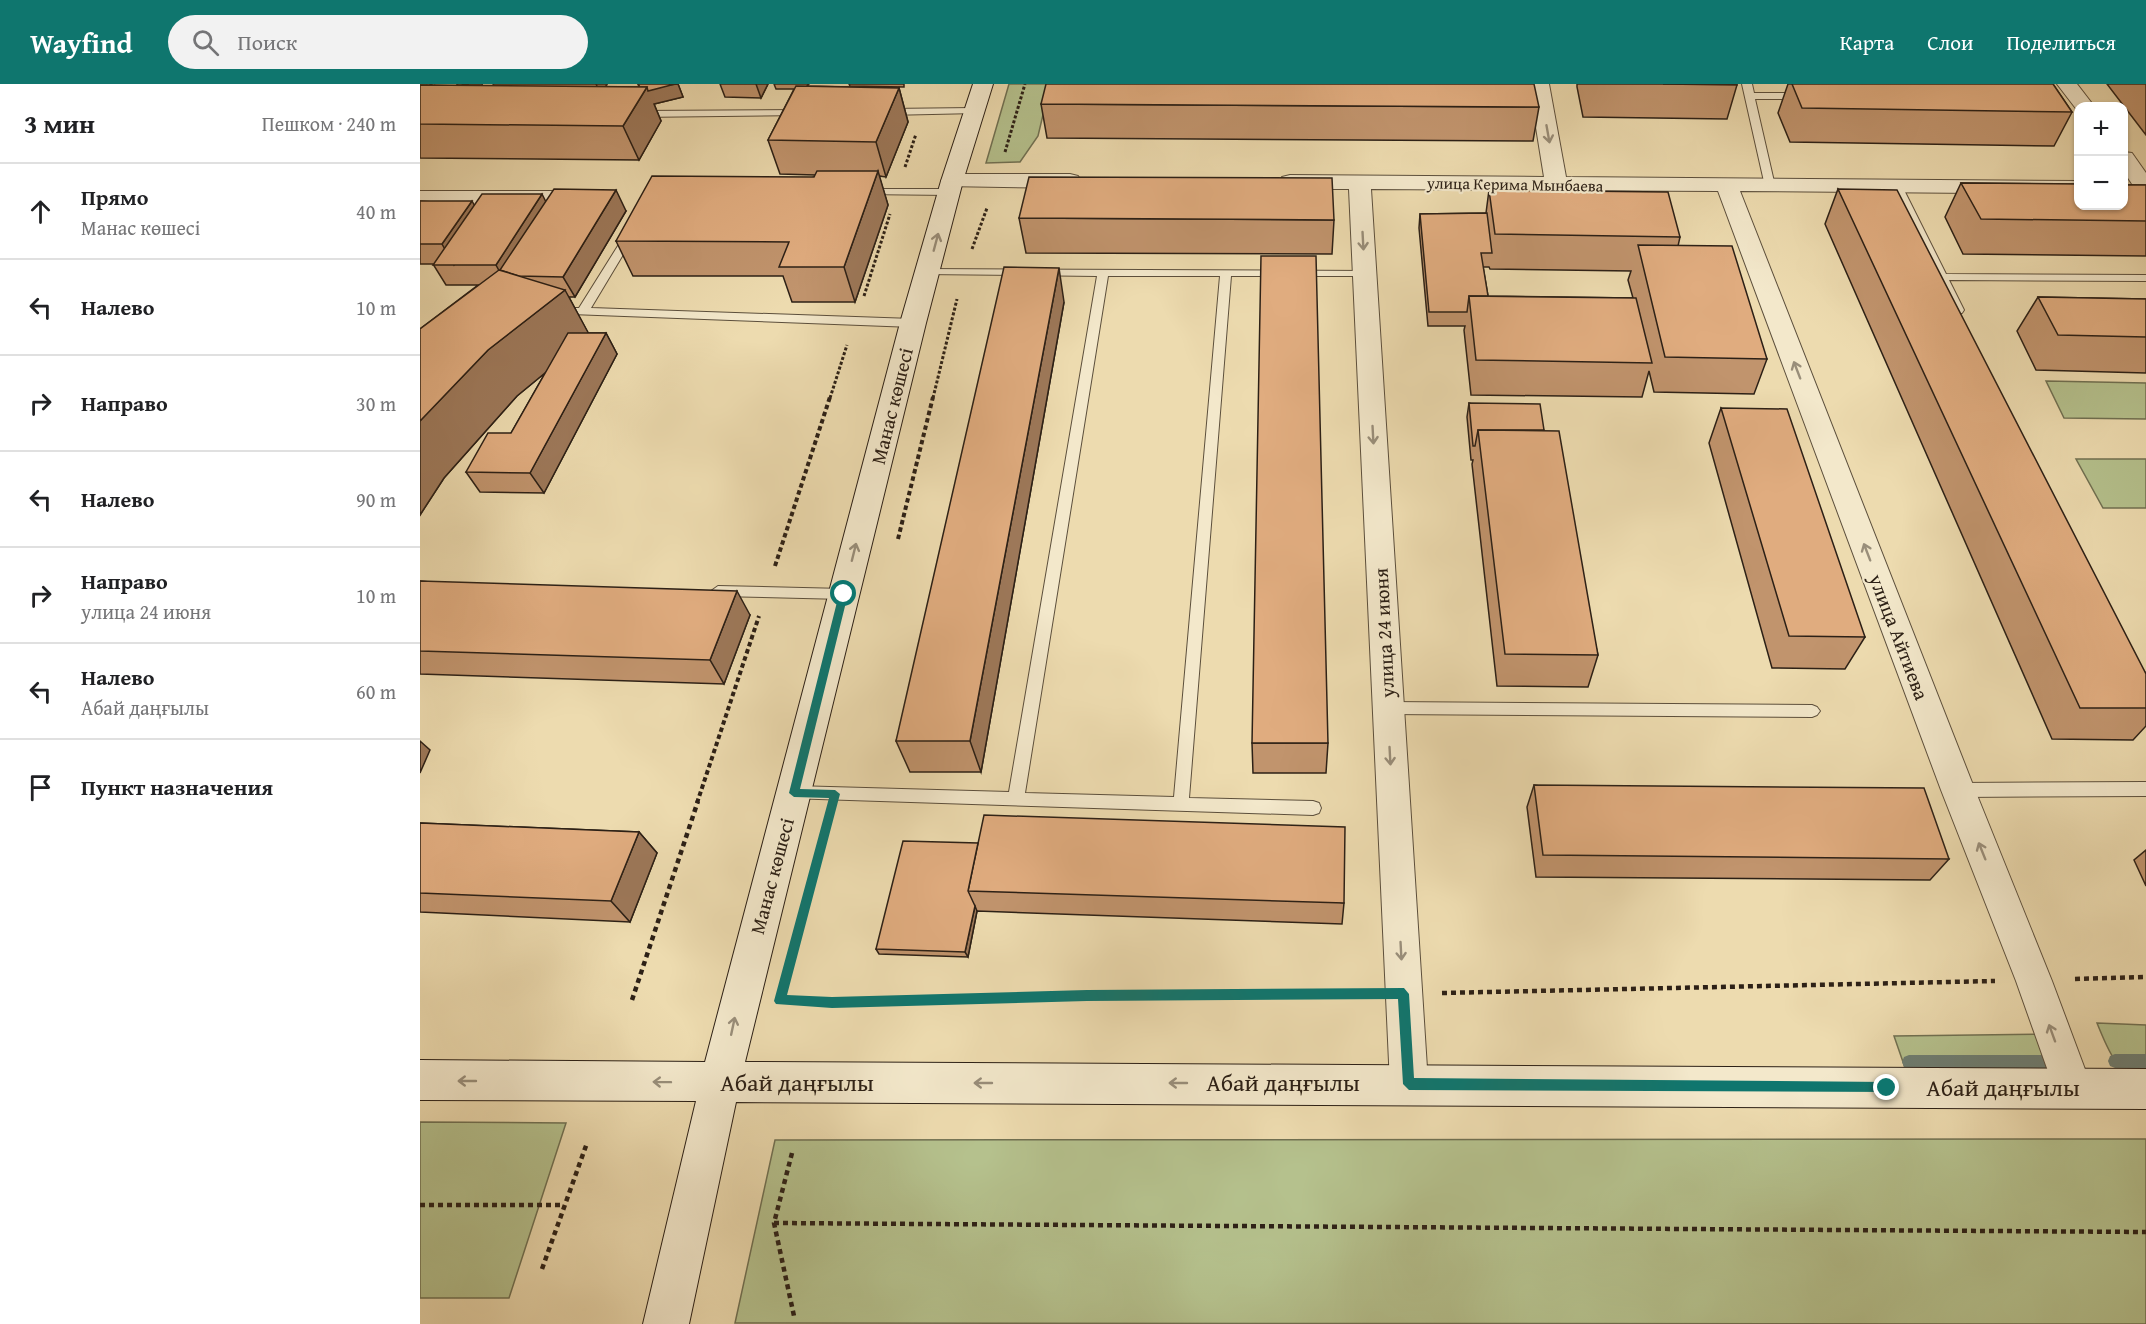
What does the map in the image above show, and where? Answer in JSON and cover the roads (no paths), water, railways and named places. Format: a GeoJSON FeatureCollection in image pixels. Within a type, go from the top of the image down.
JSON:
{"type":"FeatureCollection","features":[{"type":"Feature","properties":{"kind":"street"},"geometry":{"type":"LineString","coordinates":[[2067,84],[2081,102]]}},
{"type":"Feature","properties":{"kind":"street"},"geometry":{"type":"LineString","coordinates":[[1537,95],[1556,184]]}},
{"type":"Feature","properties":{"kind":"street","name":"Манас көшесі"},"geometry":{"type":"LineString","coordinates":[[666,1324],[739,1000],[913,323],[978,98]]}},
{"type":"Feature","properties":{"kind":"street"},"geometry":{"type":"LineString","coordinates":[[2128,163],[2146,188]]}},
{"type":"Feature","properties":{"kind":"street"},"geometry":{"type":"LineString","coordinates":[[951,186],[997,180],[1091,181]]}},
{"type":"Feature","properties":{"kind":"street","name":"улица Керима Мынбаева"},"geometry":{"type":"LineString","coordinates":[[1267,182],[2074,187]]}},
{"type":"Feature","properties":{"kind":"street","name":"улица 24 июня"},"geometry":{"type":"LineString","coordinates":[[1360,182],[1409,1084]]}},
{"type":"Feature","properties":{"kind":"street","name":"улица Айтиева"},"geometry":{"type":"LineString","coordinates":[[1727,186],[1958,790],[2034,981],[2073,1088]]}},
{"type":"Feature","properties":{"kind":"street"},"geometry":{"type":"LineString","coordinates":[[2128,187],[2146,188]]}},
{"type":"Feature","properties":{"kind":"street"},"geometry":{"type":"LineString","coordinates":[[420,198],[553,198]]}},
{"type":"Feature","properties":{"kind":"street","name":"Абай даңғылы"},"geometry":{"type":"LineString","coordinates":[[420,1080],[2146,1089]]}},
{"type":"Feature","properties":{"kind":"lane"},"geometry":{"type":"LineString","coordinates":[[1747,84],[1770,186]]}},
{"type":"Feature","properties":{"kind":"lane"},"geometry":{"type":"LineString","coordinates":[[1750,96],[1820,96]]}},
{"type":"Feature","properties":{"kind":"lane"},"geometry":{"type":"LineString","coordinates":[[877,112],[923,112],[978,98]]}},
{"type":"Feature","properties":{"kind":"lane"},"geometry":{"type":"LineString","coordinates":[[623,114],[634,109],[819,113]]}},
{"type":"Feature","properties":{"kind":"lane"},"geometry":{"type":"LineString","coordinates":[[851,192],[897,192],[951,186]]}},
{"type":"Feature","properties":{"kind":"lane"},"geometry":{"type":"LineString","coordinates":[[1898,186],[1963,320]]}},
{"type":"Feature","properties":{"kind":"lane"},"geometry":{"type":"LineString","coordinates":[[583,311],[635,226]]}},
{"type":"Feature","properties":{"kind":"lane"},"geometry":{"type":"LineString","coordinates":[[927,272],[1365,273]]}},
{"type":"Feature","properties":{"kind":"lane"},"geometry":{"type":"LineString","coordinates":[[1016,800],[1103,272]]}},
{"type":"Feature","properties":{"kind":"lane"},"geometry":{"type":"LineString","coordinates":[[1181,803],[1226,272]]}},
{"type":"Feature","properties":{"kind":"lane"},"geometry":{"type":"LineString","coordinates":[[1942,277],[2146,279]]}},
{"type":"Feature","properties":{"kind":"lane"},"geometry":{"type":"LineString","coordinates":[[561,310],[913,323]]}},
{"type":"Feature","properties":{"kind":"lane"},"geometry":{"type":"LineString","coordinates":[[707,591],[844,594]]}},
{"type":"Feature","properties":{"kind":"lane"},"geometry":{"type":"LineString","coordinates":[[1388,708],[1812,711]]}},
{"type":"Feature","properties":{"kind":"lane"},"geometry":{"type":"LineString","coordinates":[[1958,790],[2146,789]]}},
{"type":"Feature","properties":{"kind":"lane"},"geometry":{"type":"LineString","coordinates":[[794,793],[1313,808]]}},
{"type":"Feature","properties":{"kind":"waterway"},"geometry":{"type":"LineString","coordinates":[[2115,1061],[2146,1061]]}},
{"type":"Feature","properties":{"kind":"waterway"},"geometry":{"type":"LineString","coordinates":[[1909,1062],[2051,1062]]}}]}
